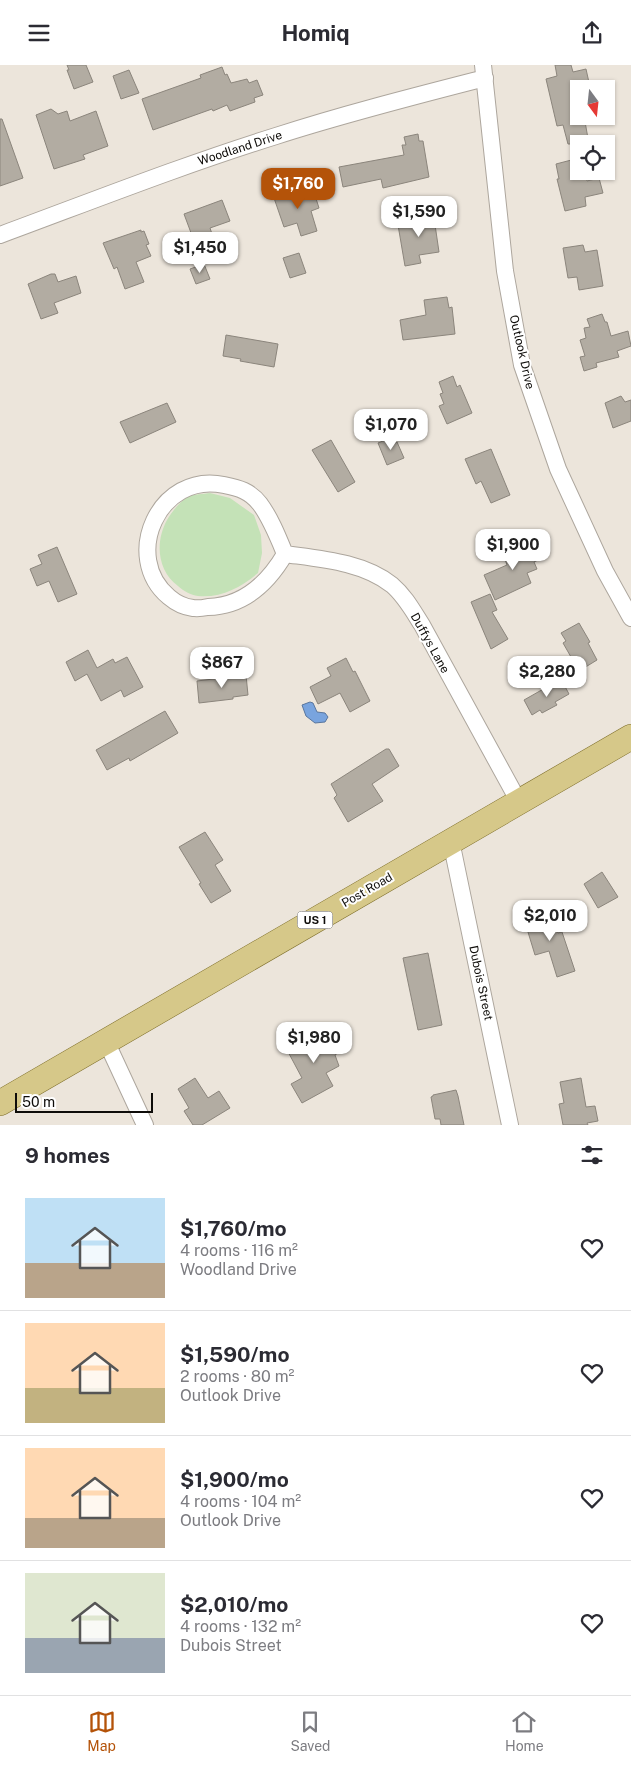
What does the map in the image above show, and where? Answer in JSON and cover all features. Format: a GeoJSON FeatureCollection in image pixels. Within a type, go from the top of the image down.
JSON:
{"type":"FeatureCollection","features":[{"type":"Feature","properties":{"kind":"main road","name":"Post Road"},"geometry":{"type":"LineString","coordinates":[[0,1103],[631,737]]}},
{"type":"Feature","properties":{"kind":"street","name":"Woodland Drive"},"geometry":{"type":"LineString","coordinates":[[0,235],[276,135],[414,96],[484,72]]}},
{"type":"Feature","properties":{"kind":"street","name":"Outlook Drive"},"geometry":{"type":"LineString","coordinates":[[484,72],[505,271],[522,365],[558,469],[605,571],[631,618]]}},
{"type":"Feature","properties":{"kind":"street"},"geometry":{"type":"LineString","coordinates":[[212,483],[243,489],[259,503],[271,521],[285,554],[274,572],[240,601],[216,607],[192,608],[176,602],[160,590],[150,568],[148,551],[152,523],[165,503],[186,487],[212,483]]}},
{"type":"Feature","properties":{"kind":"street","name":"Duffys Lane"},"geometry":{"type":"LineString","coordinates":[[285,554],[323,559],[359,567],[391,585],[402,596],[422,625],[519,802]]}},
{"type":"Feature","properties":{"kind":"street","name":"Dubois Street"},"geometry":{"type":"LineString","coordinates":[[451,841],[510,1125]]}},
{"type":"Feature","properties":{"kind":"street"},"geometry":{"type":"LineString","coordinates":[[106,1041],[145,1125]]}},
{"type":"Feature","properties":{"kind":"green space"},"geometry":{"type":"Polygon","coordinates":[[[210,493],[230,498],[254,515],[261,535],[262,553],[258,573],[245,583],[231,591],[215,595],[198,596],[182,590],[166,572],[160,555],[161,537],[167,520],[185,499],[190,496],[210,493]]]}},
{"type":"Feature","properties":{"kind":"water"},"geometry":{"type":"Polygon","coordinates":[[[310,702],[313,703],[317,712],[325,713],[328,717],[325,722],[315,723],[306,716],[302,705],[310,702]]]}},
{"type":"Feature","properties":{"kind":"building"},"geometry":{"type":"Polygon","coordinates":[[[67,65],[86,65],[93,82],[74,89],[67,65]]]}},
{"type":"Feature","properties":{"kind":"building"},"geometry":{"type":"Polygon","coordinates":[[[555,65],[571,65],[573,72],[586,69],[588,80],[570,80],[570,125],[586,125],[587,135],[570,135],[570,144],[568,144],[563,125],[557,126],[546,79],[557,76],[555,65]]]}},
{"type":"Feature","properties":{"kind":"building"},"geometry":{"type":"Polygon","coordinates":[[[222,67],[231,83],[247,79],[249,83],[257,80],[263,95],[254,98],[255,102],[230,111],[227,105],[153,130],[142,99],[201,78],[200,75],[222,67]]]}},
{"type":"Feature","properties":{"kind":"building"},"geometry":{"type":"Polygon","coordinates":[[[129,70],[139,93],[121,99],[113,76],[129,70]]]}},
{"type":"Feature","properties":{"kind":"building"},"geometry":{"type":"Polygon","coordinates":[[[51,109],[58,114],[67,111],[70,121],[96,111],[108,146],[83,155],[85,159],[54,169],[36,115],[51,109]]]}},
{"type":"Feature","properties":{"kind":"building"},"geometry":{"type":"Polygon","coordinates":[[[0,119],[2,119],[23,178],[0,186],[0,119]]]}},
{"type":"Feature","properties":{"kind":"building"},"geometry":{"type":"Polygon","coordinates":[[[418,134],[419,141],[423,141],[429,177],[383,188],[381,179],[343,187],[339,167],[404,155],[402,145],[406,145],[404,137],[418,134]]]}},
{"type":"Feature","properties":{"kind":"building"},"geometry":{"type":"Polygon","coordinates":[[[570,160],[570,180],[600,180],[603,193],[585,197],[586,206],[565,211],[557,179],[559,179],[556,164],[570,160]]]}},
{"type":"Feature","properties":{"kind":"building"},"geometry":{"type":"Polygon","coordinates":[[[304,189],[304,191],[313,189],[319,208],[311,211],[317,231],[301,236],[297,223],[284,227],[274,198],[304,189]]]}},
{"type":"Feature","properties":{"kind":"building"},"geometry":{"type":"Polygon","coordinates":[[[222,200],[230,221],[210,228],[215,243],[197,249],[184,214],[222,200]]]}},
{"type":"Feature","properties":{"kind":"building"},"geometry":{"type":"Polygon","coordinates":[[[433,211],[439,252],[419,255],[421,263],[405,266],[398,225],[419,221],[418,213],[433,211]]]}},
{"type":"Feature","properties":{"kind":"building"},"geometry":{"type":"Polygon","coordinates":[[[141,230],[141,232],[144,231],[149,244],[146,245],[151,256],[136,262],[144,282],[125,289],[117,267],[114,269],[103,243],[141,230]]]}},
{"type":"Feature","properties":{"kind":"building"},"geometry":{"type":"Polygon","coordinates":[[[583,245],[585,252],[597,250],[603,286],[579,290],[577,277],[568,278],[563,248],[583,245]]]}},
{"type":"Feature","properties":{"kind":"building"},"geometry":{"type":"Polygon","coordinates":[[[299,253],[306,273],[290,278],[283,258],[299,253]]]}},
{"type":"Feature","properties":{"kind":"building"},"geometry":{"type":"Polygon","coordinates":[[[204,264],[210,279],[196,284],[190,269],[204,264]]]}},
{"type":"Feature","properties":{"kind":"building"},"geometry":{"type":"Polygon","coordinates":[[[55,274],[58,282],[76,276],[81,293],[54,303],[58,313],[41,319],[28,284],[55,274]]]}},
{"type":"Feature","properties":{"kind":"building"},"geometry":{"type":"Polygon","coordinates":[[[447,297],[449,308],[452,307],[455,334],[403,340],[400,320],[426,315],[424,300],[447,297]]]}},
{"type":"Feature","properties":{"kind":"building"},"geometry":{"type":"Polygon","coordinates":[[[602,314],[605,322],[607,322],[611,336],[628,331],[631,346],[617,351],[619,357],[596,363],[597,367],[584,371],[580,357],[585,356],[580,340],[586,338],[584,328],[590,327],[587,319],[602,314]]]}},
{"type":"Feature","properties":{"kind":"building"},"geometry":{"type":"Polygon","coordinates":[[[226,335],[278,344],[274,367],[223,356],[226,335]]]}},
{"type":"Feature","properties":{"kind":"building"},"geometry":{"type":"Polygon","coordinates":[[[453,376],[457,387],[460,385],[472,413],[447,424],[439,406],[444,404],[440,394],[443,393],[439,382],[453,376]]]}},
{"type":"Feature","properties":{"kind":"building"},"geometry":{"type":"Polygon","coordinates":[[[621,396],[625,402],[631,400],[631,421],[613,428],[605,403],[621,396]]]}},
{"type":"Feature","properties":{"kind":"building"},"geometry":{"type":"Polygon","coordinates":[[[167,403],[176,422],[130,443],[120,422],[167,403]]]}},
{"type":"Feature","properties":{"kind":"building"},"geometry":{"type":"Polygon","coordinates":[[[393,437],[404,458],[387,465],[378,443],[393,437]]]}},
{"type":"Feature","properties":{"kind":"building"},"geometry":{"type":"Polygon","coordinates":[[[331,440],[355,482],[338,492],[312,450],[331,440]]]}},
{"type":"Feature","properties":{"kind":"building"},"geometry":{"type":"Polygon","coordinates":[[[491,449],[510,495],[491,503],[481,481],[476,484],[465,459],[491,449]]]}},
{"type":"Feature","properties":{"kind":"building"},"geometry":{"type":"Polygon","coordinates":[[[524,541],[527,547],[531,545],[538,560],[534,562],[537,569],[527,573],[531,583],[495,600],[484,575],[507,565],[505,559],[512,556],[509,548],[524,541]]]}},
{"type":"Feature","properties":{"kind":"building"},"geometry":{"type":"Polygon","coordinates":[[[57,547],[77,594],[58,602],[49,581],[37,586],[30,569],[42,564],[38,555],[57,547]]]}},
{"type":"Feature","properties":{"kind":"building"},"geometry":{"type":"Polygon","coordinates":[[[490,594],[497,610],[492,612],[508,639],[491,649],[471,602],[490,594]]]}},
{"type":"Feature","properties":{"kind":"building"},"geometry":{"type":"Polygon","coordinates":[[[579,623],[590,642],[588,643],[597,660],[579,671],[563,643],[566,641],[561,633],[579,623]]]}},
{"type":"Feature","properties":{"kind":"building"},"geometry":{"type":"Polygon","coordinates":[[[88,650],[97,668],[113,659],[115,663],[127,657],[143,687],[124,697],[121,690],[101,701],[87,674],[75,681],[66,662],[88,650]]]}},
{"type":"Feature","properties":{"kind":"building"},"geometry":{"type":"Polygon","coordinates":[[[346,658],[353,672],[355,671],[370,701],[350,712],[340,693],[318,704],[310,687],[331,676],[327,668],[346,658]]]}},
{"type":"Feature","properties":{"kind":"building"},"geometry":{"type":"Polygon","coordinates":[[[246,675],[248,695],[233,697],[233,699],[199,703],[197,681],[246,675]]]}},
{"type":"Feature","properties":{"kind":"building"},"geometry":{"type":"Polygon","coordinates":[[[561,679],[569,694],[555,702],[557,705],[542,713],[540,710],[532,715],[524,700],[561,679]]]}},
{"type":"Feature","properties":{"kind":"building"},"geometry":{"type":"Polygon","coordinates":[[[165,711],[178,733],[130,761],[129,758],[107,770],[96,750],[165,711]]]}},
{"type":"Feature","properties":{"kind":"building"},"geometry":{"type":"Polygon","coordinates":[[[386,749],[389,749],[399,766],[372,784],[383,801],[348,822],[334,798],[337,795],[331,784],[386,749]]]}},
{"type":"Feature","properties":{"kind":"building"},"geometry":{"type":"Polygon","coordinates":[[[205,832],[223,860],[215,865],[231,891],[211,903],[179,847],[205,832]]]}},
{"type":"Feature","properties":{"kind":"building"},"geometry":{"type":"Polygon","coordinates":[[[602,872],[618,897],[598,908],[584,884],[602,872]]]}},
{"type":"Feature","properties":{"kind":"building"},"geometry":{"type":"Polygon","coordinates":[[[551,911],[558,933],[562,932],[575,971],[557,977],[549,951],[535,955],[524,919],[551,911]]]}},
{"type":"Feature","properties":{"kind":"building"},"geometry":{"type":"Polygon","coordinates":[[[428,953],[442,1025],[418,1030],[403,958],[428,953]]]}},
{"type":"Feature","properties":{"kind":"building"},"geometry":{"type":"Polygon","coordinates":[[[320,1029],[327,1041],[335,1037],[342,1050],[335,1055],[339,1066],[326,1073],[333,1086],[302,1103],[291,1084],[302,1078],[286,1048],[320,1029]]]}},
{"type":"Feature","properties":{"kind":"building"},"geometry":{"type":"Polygon","coordinates":[[[195,1078],[208,1098],[219,1091],[230,1108],[202,1125],[193,1125],[184,1111],[189,1108],[178,1089],[195,1078]]]}},
{"type":"Feature","properties":{"kind":"building"},"geometry":{"type":"Polygon","coordinates":[[[581,1078],[586,1107],[595,1106],[598,1121],[587,1123],[588,1125],[563,1125],[559,1104],[564,1103],[560,1082],[581,1078]]]}},
{"type":"Feature","properties":{"kind":"building"},"geometry":{"type":"Polygon","coordinates":[[[456,1090],[464,1125],[441,1125],[440,1119],[435,1119],[431,1097],[456,1090]]]}}]}
